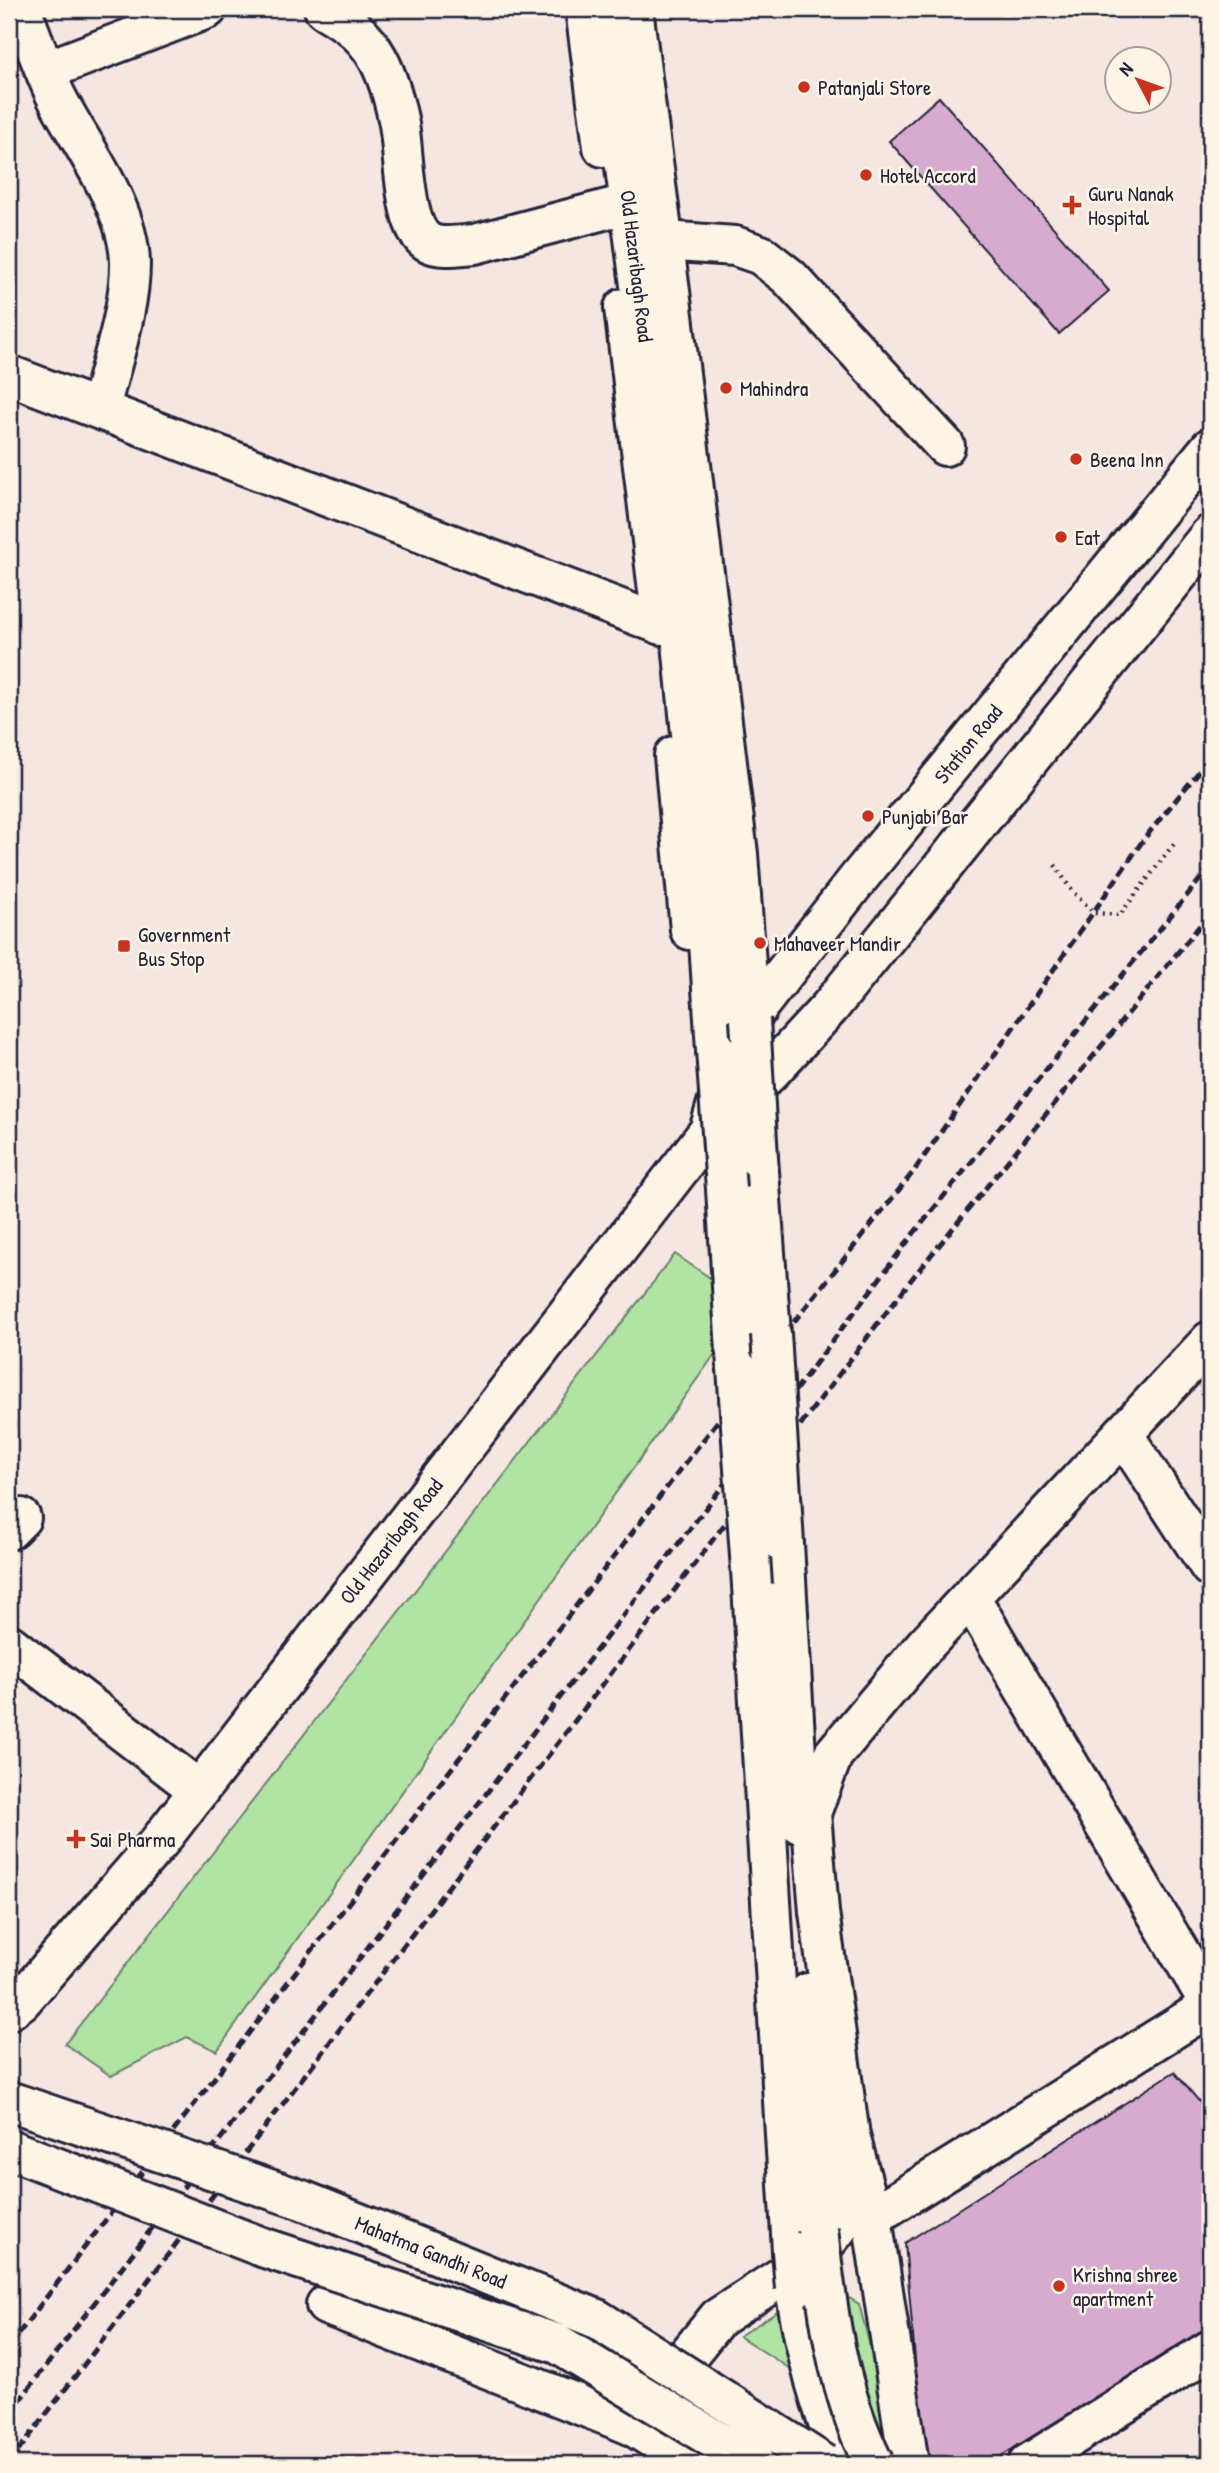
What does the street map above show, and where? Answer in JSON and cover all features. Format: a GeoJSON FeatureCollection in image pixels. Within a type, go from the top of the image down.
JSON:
{"type":"FeatureCollection","features":[{"type":"Feature","properties":{"kind":"street"},"geometry":{"type":"LineString","coordinates":[[21,9],[56,95],[113,198],[126,235],[130,260],[129,282],[100,409]]}},
{"type":"Feature","properties":{"kind":"street"},"geometry":{"type":"LineString","coordinates":[[47,70],[207,9]]}},
{"type":"Feature","properties":{"kind":"street"},"geometry":{"type":"LineString","coordinates":[[324,9],[347,22],[370,46],[388,80],[399,121],[410,209],[417,230],[428,242],[452,246],[475,244],[611,208]]}},
{"type":"Feature","properties":{"kind":"street"},"geometry":{"type":"LineString","coordinates":[[585,9],[662,625],[709,1131]]}},
{"type":"Feature","properties":{"kind":"street","name":"Old Hazaribagh Road"},"geometry":{"type":"LineString","coordinates":[[9,2010],[22,2001],[199,1790],[709,1131],[741,1028],[704,865],[670,522],[605,9]]}},
{"type":"Feature","properties":{"kind":"street"},"geometry":{"type":"LineString","coordinates":[[633,9],[738,854],[741,1028],[726,1189],[751,1585],[805,2240],[825,2300],[846,2395],[874,2464]]}},
{"type":"Feature","properties":{"kind":"street"},"geometry":{"type":"LineString","coordinates":[[646,9],[733,664],[741,1028],[758,1157],[794,1694],[805,2240],[798,2307],[806,2347],[831,2434],[844,2464]]}},
{"type":"Feature","properties":{"kind":"street"},"geometry":{"type":"LineString","coordinates":[[678,242],[735,246],[761,255],[789,277],[945,446]]}},
{"type":"Feature","properties":{"kind":"street"},"geometry":{"type":"LineString","coordinates":[[9,375],[662,625]]}},
{"type":"Feature","properties":{"kind":"street","name":"Station Road"},"geometry":{"type":"LineString","coordinates":[[741,1028],[866,869],[1210,448]]}},
{"type":"Feature","properties":{"kind":"street"},"geometry":{"type":"LineString","coordinates":[[709,1131],[772,1070],[830,1007],[1210,535]]}},
{"type":"Feature","properties":{"kind":"street"},"geometry":{"type":"LineString","coordinates":[[741,1028],[772,1070]]}},
{"type":"Feature","properties":{"kind":"street"},"geometry":{"type":"LineString","coordinates":[[909,2464],[872,2217],[850,2136],[818,1912],[811,1813],[833,1755],[926,1644],[1210,1341]]}},
{"type":"Feature","properties":{"kind":"street"},"geometry":{"type":"LineString","coordinates":[[1123,1434],[1210,1567]]}},
{"type":"Feature","properties":{"kind":"street"},"geometry":{"type":"LineString","coordinates":[[872,2217],[1210,2005],[970,1597]]}},
{"type":"Feature","properties":{"kind":"street"},"geometry":{"type":"LineString","coordinates":[[9,1644],[199,1790]]}},
{"type":"Feature","properties":{"kind":"street","name":"Mahatma Gandhi Road"},"geometry":{"type":"LineString","coordinates":[[9,2101],[302,2200],[597,2319],[824,2464]]}},
{"type":"Feature","properties":{"kind":"street"},"geometry":{"type":"LineString","coordinates":[[631,2425],[718,2318],[816,2255],[838,2228],[850,2136]]}},
{"type":"Feature","properties":{"kind":"street","name":"Mahatma Gandhi Road"},"geometry":{"type":"LineString","coordinates":[[9,2149],[262,2247],[558,2344],[755,2464]]}},
{"type":"Feature","properties":{"kind":"street"},"geometry":{"type":"LineString","coordinates":[[326,2305],[631,2425],[693,2464]]}},
{"type":"Feature","properties":{"kind":"street"},"geometry":{"type":"LineString","coordinates":[[1028,2464],[1210,2350]]}},
{"type":"Feature","properties":{"kind":"path"},"geometry":{"type":"LineString","coordinates":[[1055,865],[1072,891],[1094,913],[1120,915],[1176,841]]}},
{"type":"Feature","properties":{"kind":"green space"},"geometry":{"type":"Polygon","coordinates":[[[675,1254],[750,1305],[217,2051],[187,2037],[111,2076],[65,2044],[675,1254]]]}},
{"type":"Feature","properties":{"kind":"green space"},"geometry":{"type":"Polygon","coordinates":[[[832,2288],[859,2304],[893,2435],[739,2336],[787,2306],[832,2288]]]}},
{"type":"Feature","properties":{"kind":"building"},"geometry":{"type":"Polygon","coordinates":[[[939,97],[1109,291],[1059,334],[889,141],[939,97]]]}},
{"type":"Feature","properties":{"kind":"building","name":"Krishna shree apartment"},"geometry":{"type":"Polygon","coordinates":[[[1174,2072],[1210,2114],[1210,2328],[988,2464],[924,2464],[905,2243],[1174,2072]]]}},
{"type":"Feature","properties":{"kind":"railway"},"geometry":{"type":"LineString","coordinates":[[9,2346],[789,1328],[914,1171],[1144,839],[1210,758]]}},
{"type":"Feature","properties":{"kind":"railway"},"geometry":{"type":"LineString","coordinates":[[9,2414],[745,1457],[914,1233],[1210,867]]}},
{"type":"Feature","properties":{"kind":"railway"},"geometry":{"type":"LineString","coordinates":[[9,2463],[914,1276],[1210,913]]}},
{"type":"Feature","properties":{"kind":"place","name":"Patanjali Store"},"geometry":{"type":"Point","coordinates":[804,87]}},
{"type":"Feature","properties":{"kind":"place","name":"Hotel Accord"},"geometry":{"type":"Point","coordinates":[866,175]}},
{"type":"Feature","properties":{"kind":"place","name":"Guru Nanak Hospital"},"geometry":{"type":"Point","coordinates":[1072,205]}},
{"type":"Feature","properties":{"kind":"place","name":"Mahindra"},"geometry":{"type":"Point","coordinates":[726,388]}},
{"type":"Feature","properties":{"kind":"place","name":"Beena Inn"},"geometry":{"type":"Point","coordinates":[1076,459]}},
{"type":"Feature","properties":{"kind":"place","name":"Eat"},"geometry":{"type":"Point","coordinates":[1061,537]}},
{"type":"Feature","properties":{"kind":"place","name":"Punjabi Bar"},"geometry":{"type":"Point","coordinates":[868,816]}},
{"type":"Feature","properties":{"kind":"place","name":"Mahaveer Mandir"},"geometry":{"type":"Point","coordinates":[760,943]}},
{"type":"Feature","properties":{"kind":"place","name":"Government Bus Stop"},"geometry":{"type":"Point","coordinates":[124,946]}},
{"type":"Feature","properties":{"kind":"place","name":"Sai Pharma"},"geometry":{"type":"Point","coordinates":[76,1839]}},
{"type":"Feature","properties":{"kind":"place","name":"Krishna shree apartment"},"geometry":{"type":"Point","coordinates":[1059,2286]}}]}
